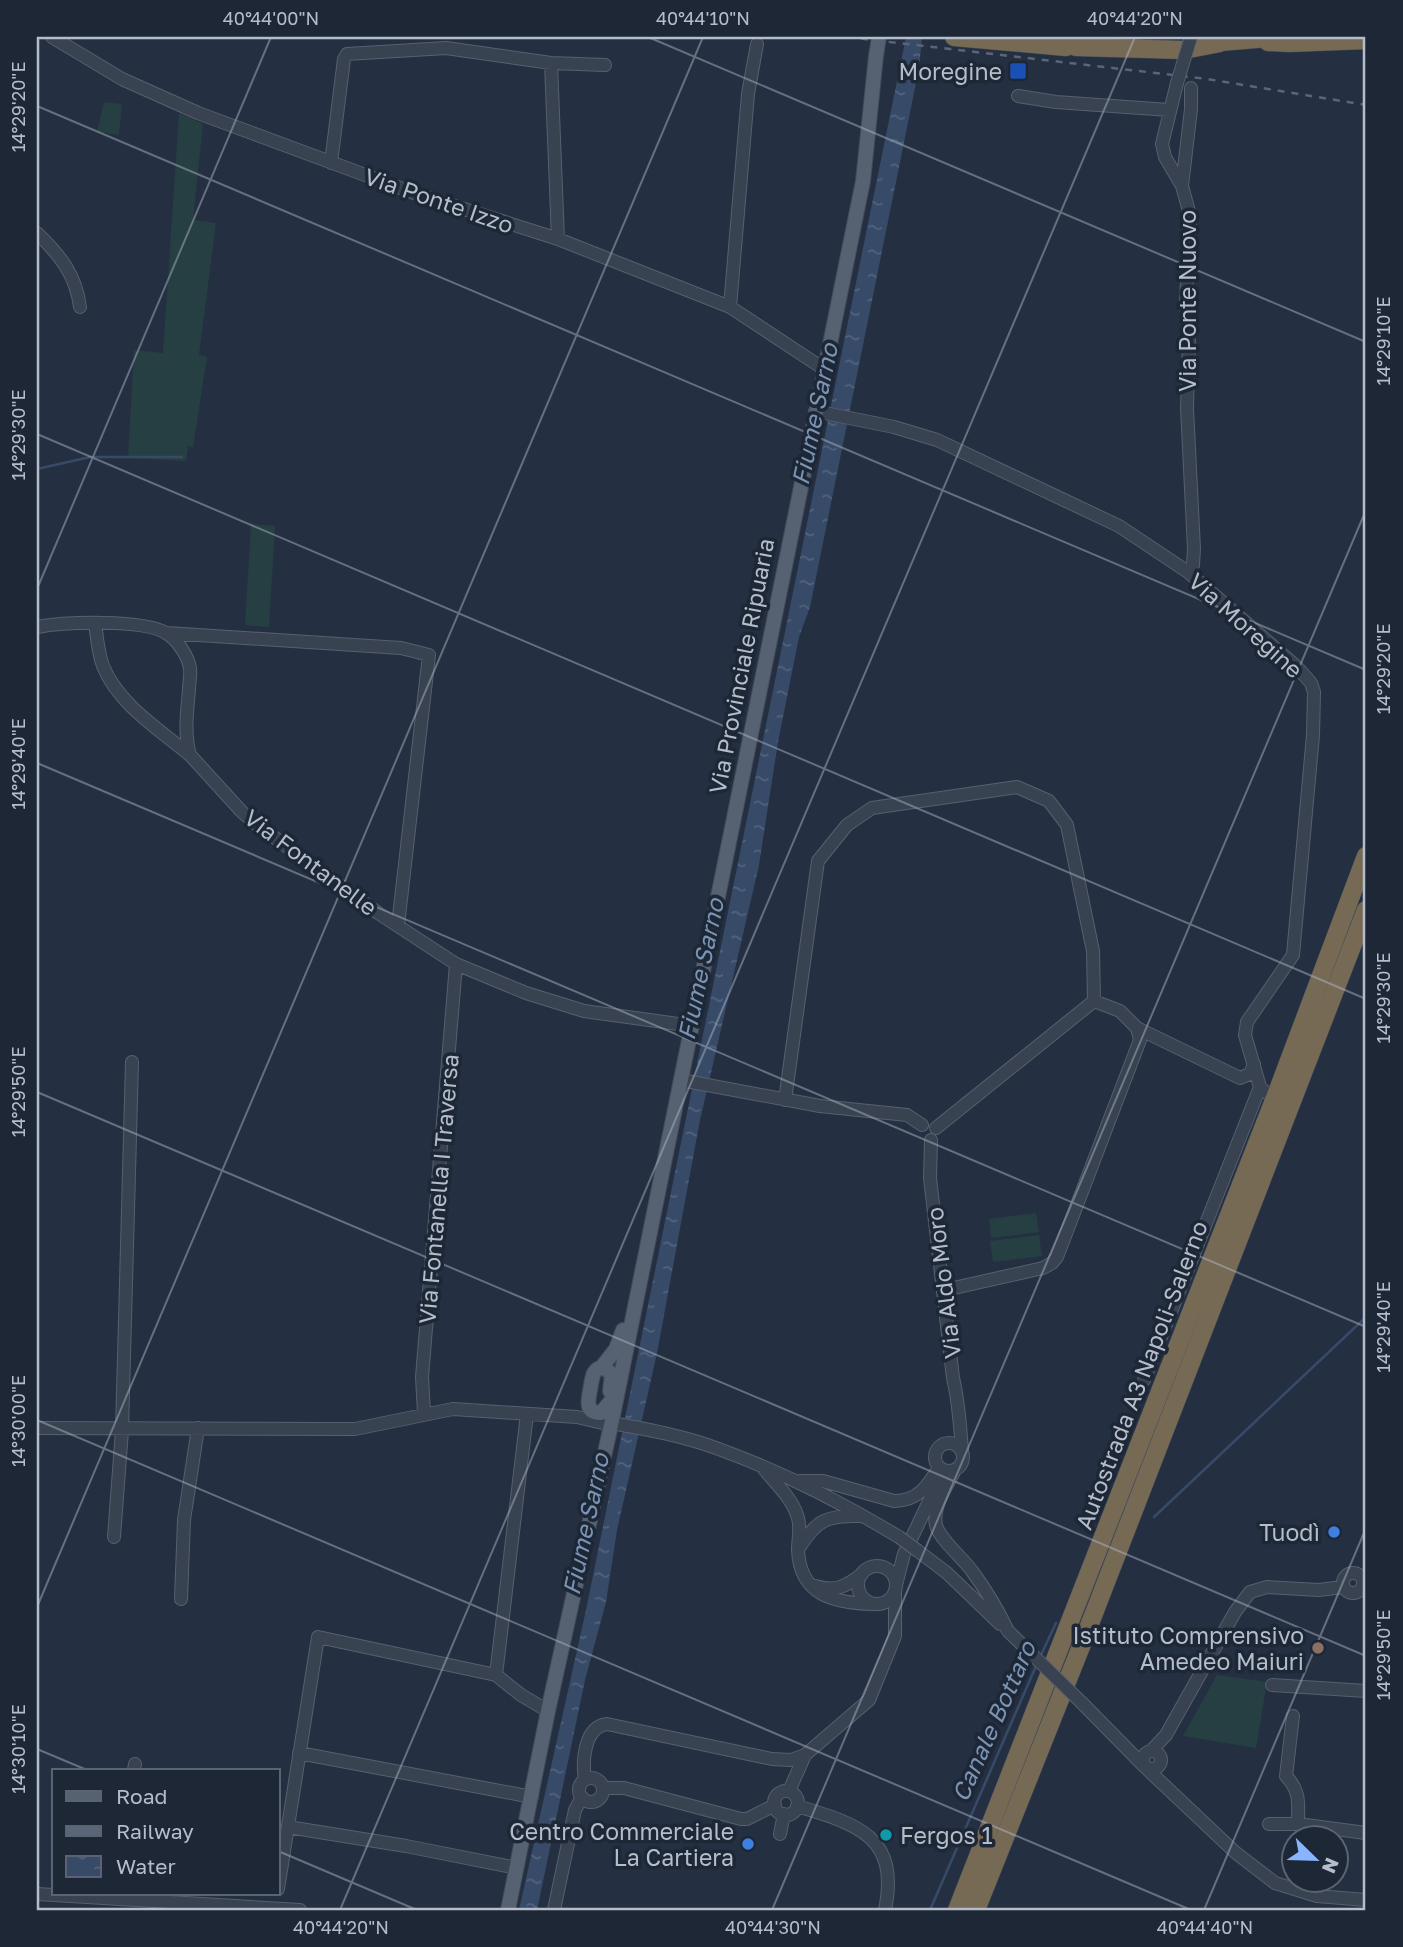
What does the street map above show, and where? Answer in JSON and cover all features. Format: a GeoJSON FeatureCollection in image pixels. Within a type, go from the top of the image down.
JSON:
{"type":"FeatureCollection","features":[{"type":"Feature","properties":{"kind":"highway"},"geometry":{"type":"LineString","coordinates":[[954,37],[1066,47],[1073,40],[1093,48],[1184,50],[1220,43]]}},
{"type":"Feature","properties":{"kind":"highway"},"geometry":{"type":"LineString","coordinates":[[1129,37],[1195,43],[1282,37]]}},
{"type":"Feature","properties":{"kind":"highway"},"geometry":{"type":"LineString","coordinates":[[1254,41],[1289,43],[1366,40]]}},
{"type":"Feature","properties":{"kind":"highway","name":"Autostrada A3 Napoli-Salerno"},"geometry":{"type":"LineString","coordinates":[[957,1910],[1278,1090],[1366,856]]}},
{"type":"Feature","properties":{"kind":"highway","name":"Autostrada A3 Napoli-Salerno"},"geometry":{"type":"LineString","coordinates":[[976,1910],[1366,910]]}},
{"type":"Feature","properties":{"kind":"main road","name":"Via Provinciale Ripuaria"},"geometry":{"type":"LineString","coordinates":[[616,1395],[683,1080],[863,181],[879,37]]}},
{"type":"Feature","properties":{"kind":"main road","name":"Via Provinciale Ripuaria"},"geometry":{"type":"LineString","coordinates":[[508,1910],[606,1443],[600,1416],[606,1372],[634,1302]]}},
{"type":"Feature","properties":{"kind":"main road"},"geometry":{"type":"LineString","coordinates":[[600,1416],[616,1395],[606,1372]]}},
{"type":"Feature","properties":{"kind":"street","name":"Via Ponte Izzo"},"geometry":{"type":"LineString","coordinates":[[52,37],[122,79],[160,98],[411,192],[558,240],[730,307],[824,369]]}},
{"type":"Feature","properties":{"kind":"street","name":"Via Ponte Nuovo"},"geometry":{"type":"LineString","coordinates":[[1188,572],[1193,565],[1194,548],[1187,408],[1189,341],[1186,301],[1191,231],[1188,205],[1182,186],[1163,151],[1163,136],[1191,37]]}},
{"type":"Feature","properties":{"kind":"street"},"geometry":{"type":"LineString","coordinates":[[730,307],[748,94],[757,44]]}},
{"type":"Feature","properties":{"kind":"street"},"geometry":{"type":"LineString","coordinates":[[331,163],[344,59],[353,51],[446,48],[551,63],[605,65]]}},
{"type":"Feature","properties":{"kind":"street"},"geometry":{"type":"LineString","coordinates":[[551,63],[558,240]]}},
{"type":"Feature","properties":{"kind":"street"},"geometry":{"type":"LineString","coordinates":[[1182,186],[1191,88]]}},
{"type":"Feature","properties":{"kind":"street"},"geometry":{"type":"LineString","coordinates":[[1018,96],[1056,102],[1169,110]]}},
{"type":"Feature","properties":{"kind":"street"},"geometry":{"type":"LineString","coordinates":[[37,233],[78,286],[80,307]]}},
{"type":"Feature","properties":{"kind":"street","name":"Via Moregine"},"geometry":{"type":"LineString","coordinates":[[815,411],[937,440],[1119,526],[1188,572],[1297,667],[1311,683],[1314,692],[1313,735],[1293,955],[1247,1022],[1245,1035],[1263,1089],[1144,1380]]}},
{"type":"Feature","properties":{"kind":"street"},"geometry":{"type":"LineString","coordinates":[[37,627],[65,622],[95,623],[149,627],[167,633],[401,648],[429,655],[398,925]]}},
{"type":"Feature","properties":{"kind":"street","name":"Via Fontanelle"},"geometry":{"type":"LineString","coordinates":[[95,623],[102,663],[111,682],[138,712],[190,755],[242,813],[398,925],[456,964],[526,993],[584,1011],[693,1026]]}},
{"type":"Feature","properties":{"kind":"street"},"geometry":{"type":"LineString","coordinates":[[167,633],[180,645],[190,668],[187,743],[190,755]]}},
{"type":"Feature","properties":{"kind":"street"},"geometry":{"type":"LineString","coordinates":[[785,1100],[818,861],[847,825],[872,808],[1017,787],[1049,801],[1067,825],[1093,951],[1094,1001]]}},
{"type":"Feature","properties":{"kind":"street","name":"Via Fontanella I Traversa"},"geometry":{"type":"LineString","coordinates":[[424,1413],[422,1377],[456,964]]}},
{"type":"Feature","properties":{"kind":"street"},"geometry":{"type":"LineString","coordinates":[[1094,1001],[1120,1010],[1137,1028],[1240,1078],[1250,1074],[1254,1064]]}},
{"type":"Feature","properties":{"kind":"street"},"geometry":{"type":"LineString","coordinates":[[683,1080],[785,1100],[907,1115],[922,1125],[930,1123],[934,1134],[1094,1001]]}},
{"type":"Feature","properties":{"kind":"street"},"geometry":{"type":"LineString","coordinates":[[945,1290],[1043,1268],[1057,1257],[1140,1040],[1137,1028]]}},
{"type":"Feature","properties":{"kind":"street"},"geometry":{"type":"LineString","coordinates":[[114,1537],[122,1430],[132,1062]]}},
{"type":"Feature","properties":{"kind":"street","name":"Via Aldo Moro"},"geometry":{"type":"LineString","coordinates":[[934,1134],[930,1178],[945,1290],[953,1378],[960,1412],[958,1425],[962,1450]]}},
{"type":"Feature","properties":{"kind":"street"},"geometry":{"type":"LineString","coordinates":[[37,1428],[355,1429],[453,1409],[600,1416],[714,1447],[797,1481],[865,1517],[918,1550],[947,1573],[1008,1631],[1161,1784],[1174,1793],[1236,1853],[1275,1883],[1309,1894],[1366,1900]]}},
{"type":"Feature","properties":{"kind":"street"},"geometry":{"type":"LineString","coordinates":[[496,1675],[527,1414]]}},
{"type":"Feature","properties":{"kind":"street"},"geometry":{"type":"LineString","coordinates":[[958,1425],[935,1455],[946,1469],[935,1522],[939,1534],[972,1570],[1008,1631]]}},
{"type":"Feature","properties":{"kind":"street"},"geometry":{"type":"LineString","coordinates":[[181,1599],[184,1520],[198,1429]]}},
{"type":"Feature","properties":{"kind":"street"},"geometry":{"type":"LineString","coordinates":[[797,1481],[823,1482],[894,1502],[911,1499],[946,1469],[962,1463],[962,1450],[951,1442],[942,1444]]}},
{"type":"Feature","properties":{"kind":"street"},"geometry":{"type":"LineString","coordinates":[[761,1466],[797,1513],[802,1572],[811,1584],[831,1599],[850,1603],[886,1602],[896,1588]]}},
{"type":"Feature","properties":{"kind":"street"},"geometry":{"type":"LineString","coordinates":[[554,1910],[575,1810],[582,1797],[580,1786],[585,1780],[589,1736],[593,1729],[607,1724],[772,1759],[791,1760],[805,1755],[869,1700],[893,1645],[896,1588],[904,1554],[946,1469]]}},
{"type":"Feature","properties":{"kind":"street"},"geometry":{"type":"LineString","coordinates":[[798,1549],[808,1533],[824,1520],[841,1516],[865,1517]]}},
{"type":"Feature","properties":{"kind":"street"},"geometry":{"type":"LineString","coordinates":[[811,1584],[826,1589],[842,1588],[876,1566],[904,1554]]}},
{"type":"Feature","properties":{"kind":"street"},"geometry":{"type":"LineString","coordinates":[[1357,1574],[1366,1563]]}},
{"type":"Feature","properties":{"kind":"street"},"geometry":{"type":"LineString","coordinates":[[876,1566],[890,1571],[896,1588]]}},
{"type":"Feature","properties":{"kind":"street"},"geometry":{"type":"LineString","coordinates":[[1351,1573],[1357,1574],[1363,1581],[1362,1597],[1349,1593],[1343,1587],[1345,1577],[1351,1573]]}},
{"type":"Feature","properties":{"kind":"street"},"geometry":{"type":"LineString","coordinates":[[862,1574],[858,1589],[863,1598],[894,1620]]}},
{"type":"Feature","properties":{"kind":"street"},"geometry":{"type":"LineString","coordinates":[[1146,1768],[1142,1758],[1155,1755],[1250,1592],[1267,1587],[1319,1590],[1343,1587]]}},
{"type":"Feature","properties":{"kind":"street"},"geometry":{"type":"LineString","coordinates":[[280,1878],[318,1637],[496,1675],[521,1695],[548,1711]]}},
{"type":"Feature","properties":{"kind":"street"},"geometry":{"type":"LineString","coordinates":[[1272,1685],[1366,1691]]}},
{"type":"Feature","properties":{"kind":"street"},"geometry":{"type":"LineString","coordinates":[[1293,1716],[1286,1776],[1295,1786],[1298,1798],[1298,1824]]}},
{"type":"Feature","properties":{"kind":"street"},"geometry":{"type":"LineString","coordinates":[[1123,1744],[1155,1755],[1174,1793]]}},
{"type":"Feature","properties":{"kind":"street"},"geometry":{"type":"LineString","coordinates":[[299,1753],[532,1797]]}},
{"type":"Feature","properties":{"kind":"street"},"geometry":{"type":"LineString","coordinates":[[789,1791],[805,1755]]}},
{"type":"Feature","properties":{"kind":"street"},"geometry":{"type":"LineString","coordinates":[[585,1780],[596,1780],[603,1788],[624,1788],[741,1819],[779,1810],[793,1812],[797,1806],[797,1798],[789,1791]]}},
{"type":"Feature","properties":{"kind":"street"},"geometry":{"type":"LineString","coordinates":[[582,1797],[596,1801],[603,1788]]}},
{"type":"Feature","properties":{"kind":"street"},"geometry":{"type":"LineString","coordinates":[[780,1834],[778,1794],[789,1791]]}},
{"type":"Feature","properties":{"kind":"street"},"geometry":{"type":"LineString","coordinates":[[797,1806],[847,1821],[872,1839],[887,1866],[889,1881],[885,1910]]}},
{"type":"Feature","properties":{"kind":"street"},"geometry":{"type":"LineString","coordinates":[[1269,1824],[1298,1824],[1366,1833]]}},
{"type":"Feature","properties":{"kind":"street"},"geometry":{"type":"LineString","coordinates":[[288,1827],[407,1846],[517,1868]]}},
{"type":"Feature","properties":{"kind":"street"},"geometry":{"type":"LineString","coordinates":[[90,1895],[300,1910]]}},
{"type":"Feature","properties":{"kind":"green space"},"geometry":{"type":"Polygon","coordinates":[[[104,102],[122,104],[119,135],[97,132],[104,102]]]}},
{"type":"Feature","properties":{"kind":"green space"},"geometry":{"type":"Polygon","coordinates":[[[179,113],[203,124],[193,220],[216,223],[199,355],[207,357],[193,448],[188,446],[186,461],[128,458],[134,350],[163,353],[179,113]]]}},
{"type":"Feature","properties":{"kind":"green space"},"geometry":{"type":"Polygon","coordinates":[[[251,524],[275,526],[269,627],[245,625],[251,524]]]}},
{"type":"Feature","properties":{"kind":"green space"},"geometry":{"type":"Polygon","coordinates":[[[1036,1213],[1039,1232],[991,1238],[989,1219],[1036,1213]]]}},
{"type":"Feature","properties":{"kind":"green space"},"geometry":{"type":"Polygon","coordinates":[[[1039,1235],[1042,1256],[993,1262],[990,1241],[1039,1235]]]}},
{"type":"Feature","properties":{"kind":"green space"},"geometry":{"type":"Polygon","coordinates":[[[1217,1675],[1267,1682],[1256,1748],[1183,1736],[1217,1675]]]}},
{"type":"Feature","properties":{"kind":"water","name":"Fiume Sarno"},"geometry":{"type":"Polygon","coordinates":[[[906,37],[922,37],[919,68],[810,607],[799,637],[778,742],[759,865],[700,1120],[657,1353],[617,1530],[606,1602],[585,1680],[537,1910],[519,1910],[586,1610],[906,37]]]}},
{"type":"Feature","properties":{"kind":"waterway"},"geometry":{"type":"LineString","coordinates":[[37,469],[90,457],[182,457]]}},
{"type":"Feature","properties":{"kind":"waterway","name":"Canale Bottaro"},"geometry":{"type":"LineString","coordinates":[[1154,1517],[1366,1317]]}},
{"type":"Feature","properties":{"kind":"waterway","name":"Canale Bottaro"},"geometry":{"type":"LineString","coordinates":[[1040,1657],[1056,1623]]}},
{"type":"Feature","properties":{"kind":"waterway","name":"Canale Bottaro"},"geometry":{"type":"LineString","coordinates":[[930,1910],[1036,1666]]}},
{"type":"Feature","properties":{"kind":"railway"},"geometry":{"type":"LineString","coordinates":[[847,37],[1207,79],[1366,105]]}},
{"type":"Feature","properties":{"kind":"place","name":"Moregine"},"geometry":{"type":"Point","coordinates":[1018,71]}},
{"type":"Feature","properties":{"kind":"place","name":"Tuodì"},"geometry":{"type":"Point","coordinates":[1334,1532]}},
{"type":"Feature","properties":{"kind":"place","name":"Istituto Comprensivo Amedeo Maiuri"},"geometry":{"type":"Point","coordinates":[1318,1648]}},
{"type":"Feature","properties":{"kind":"place","name":"Fergos 1"},"geometry":{"type":"Point","coordinates":[886,1835]}},
{"type":"Feature","properties":{"kind":"place","name":"Centro Commerciale La Cartiera"},"geometry":{"type":"Point","coordinates":[748,1844]}}]}
